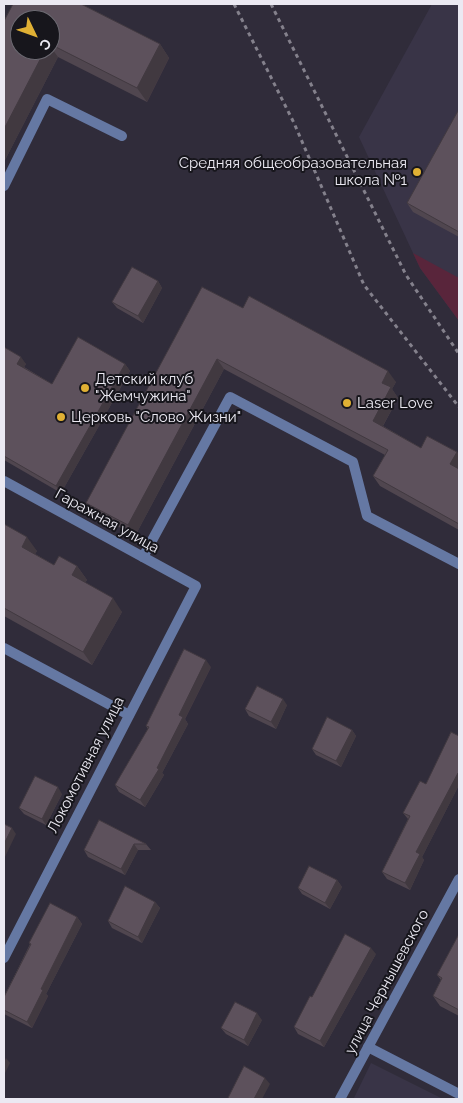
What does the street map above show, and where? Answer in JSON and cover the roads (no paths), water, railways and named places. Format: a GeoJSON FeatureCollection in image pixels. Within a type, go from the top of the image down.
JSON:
{"type":"FeatureCollection","features":[{"type":"Feature","properties":{"kind":"street"},"geometry":{"type":"LineString","coordinates":[[4,186],[47,99],[122,136]]}},
{"type":"Feature","properties":{"kind":"street"},"geometry":{"type":"LineString","coordinates":[[142,557],[230,397],[353,462],[367,516],[459,564]]}},
{"type":"Feature","properties":{"kind":"street","name":"Гаражная улица"},"geometry":{"type":"LineString","coordinates":[[4,481],[196,586]]}},
{"type":"Feature","properties":{"kind":"street","name":"Локомотивная улица"},"geometry":{"type":"LineString","coordinates":[[4,958],[196,586]]}},
{"type":"Feature","properties":{"kind":"street"},"geometry":{"type":"LineString","coordinates":[[4,648],[129,715]]}},
{"type":"Feature","properties":{"kind":"street","name":"улица Чернышевского"},"geometry":{"type":"LineString","coordinates":[[340,1099],[459,879]]}},
{"type":"Feature","properties":{"kind":"street"},"geometry":{"type":"LineString","coordinates":[[368,1047],[459,1094]]}},
{"type":"Feature","properties":{"kind":"place","name":"Средняя общеобразовательная школа №1"},"geometry":{"type":"Point","coordinates":[417,172]}},
{"type":"Feature","properties":{"kind":"place","name":"Детский клуб \"Жемчужина\""},"geometry":{"type":"Point","coordinates":[85,388]}},
{"type":"Feature","properties":{"kind":"place","name":"Laser Love"},"geometry":{"type":"Point","coordinates":[347,403]}},
{"type":"Feature","properties":{"kind":"place","name":"Церковь \"Слово Жизни\""},"geometry":{"type":"Point","coordinates":[61,417]}}]}
